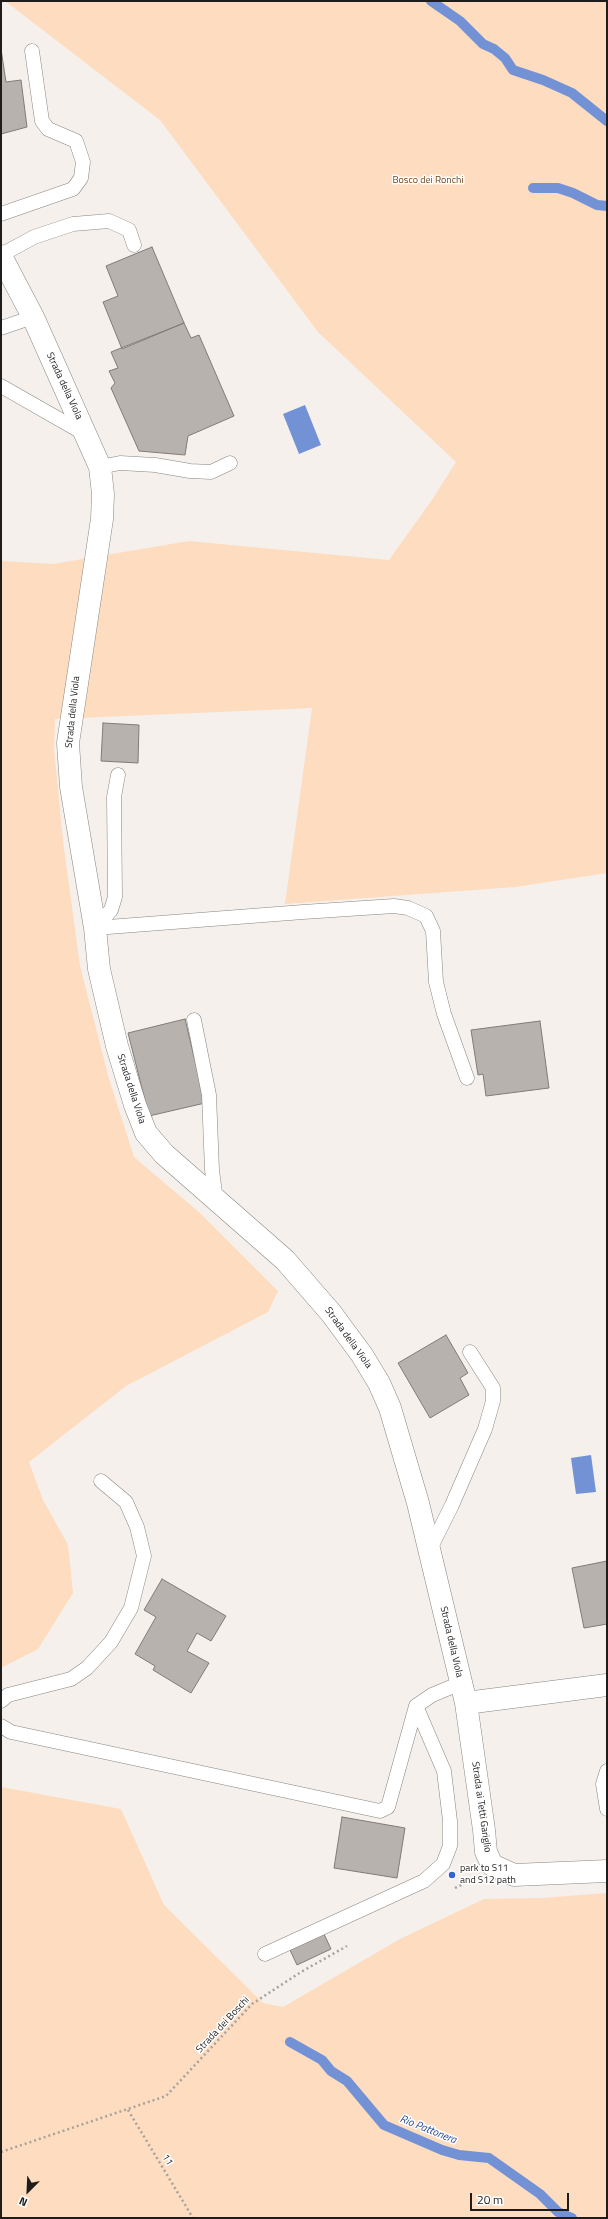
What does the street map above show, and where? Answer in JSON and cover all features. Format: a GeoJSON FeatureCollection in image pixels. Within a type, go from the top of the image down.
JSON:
{"type":"FeatureCollection","features":[{"type":"Feature","properties":{"kind":"street","name":"Strada della Viola"},"geometry":{"type":"LineString","coordinates":[[1,255],[33,318],[87,435],[100,467],[103,494],[102,519],[68,742],[70,786],[95,928],[99,969],[117,1046],[135,1105],[146,1133],[164,1154],[285,1260],[330,1313],[362,1355],[379,1383],[390,1408],[418,1503],[463,1693]]}},
{"type":"Feature","properties":{"kind":"street"},"geometry":{"type":"LineString","coordinates":[[463,1693],[607,1685]]}},
{"type":"Feature","properties":{"kind":"street","name":"Strada ai Tetti Gariglio"},"geometry":{"type":"LineString","coordinates":[[463,1693],[486,1852],[492,1865],[514,1875],[607,1871]]}},
{"type":"Feature","properties":{"kind":"lane"},"geometry":{"type":"LineString","coordinates":[[1,214],[73,189],[81,178],[83,162],[76,141],[48,129],[42,121],[32,51]]}},
{"type":"Feature","properties":{"kind":"lane"},"geometry":{"type":"LineString","coordinates":[[1,255],[34,237],[73,224],[109,221],[129,230],[134,245]]}},
{"type":"Feature","properties":{"kind":"lane"},"geometry":{"type":"LineString","coordinates":[[1,328],[33,318]]}},
{"type":"Feature","properties":{"kind":"lane"},"geometry":{"type":"LineString","coordinates":[[1,386],[87,435]]}},
{"type":"Feature","properties":{"kind":"lane"},"geometry":{"type":"LineString","coordinates":[[100,467],[120,464],[155,465],[190,471],[211,472],[230,463]]}},
{"type":"Feature","properties":{"kind":"lane"},"geometry":{"type":"LineString","coordinates":[[95,928],[110,910],[115,897],[114,797],[118,775]]}},
{"type":"Feature","properties":{"kind":"lane"},"geometry":{"type":"LineString","coordinates":[[95,928],[394,906],[408,908],[426,916],[433,931],[436,982],[444,1014],[467,1078]]}},
{"type":"Feature","properties":{"kind":"lane"},"geometry":{"type":"LineString","coordinates":[[194,1020],[209,1095],[212,1170],[216,1201]]}},
{"type":"Feature","properties":{"kind":"lane"},"geometry":{"type":"LineString","coordinates":[[429,1550],[452,1505],[482,1436],[493,1401],[492,1388],[470,1352]]}},
{"type":"Feature","properties":{"kind":"lane"},"geometry":{"type":"LineString","coordinates":[[1,1700],[8,1695],[71,1679],[87,1668],[111,1642],[131,1608],[144,1556],[137,1527],[126,1502],[101,1481]]}},
{"type":"Feature","properties":{"kind":"lane"},"geometry":{"type":"LineString","coordinates":[[1,1726],[11,1732],[380,1811],[388,1807],[416,1706],[432,1695],[463,1693]]}},
{"type":"Feature","properties":{"kind":"lane"},"geometry":{"type":"LineString","coordinates":[[265,1954],[424,1881],[443,1864],[450,1846],[450,1821],[444,1771],[416,1706]]}},
{"type":"Feature","properties":{"kind":"lane"},"geometry":{"type":"LineString","coordinates":[[607,1771],[603,1784],[607,1809]]}},
{"type":"Feature","properties":{"kind":"path"},"geometry":{"type":"LineString","coordinates":[[452,1889],[467,1883],[492,1865]]}},
{"type":"Feature","properties":{"kind":"path","name":"Strada dei Boschi"},"geometry":{"type":"LineString","coordinates":[[1,2152],[166,2096],[252,2004],[301,1972],[349,1945]]}},
{"type":"Feature","properties":{"kind":"path","name":"11"},"geometry":{"type":"LineString","coordinates":[[128,2110],[193,2218]]}},
{"type":"Feature","properties":{"kind":"green space","name":"Bosco dei Ronchi"},"geometry":{"type":"Polygon","coordinates":[[[5,1],[607,1],[607,873],[515,887],[285,904],[312,708],[55,719],[54,748],[63,841],[80,966],[109,1079],[134,1157],[200,1213],[278,1291],[268,1312],[126,1386],[29,1462],[43,1500],[68,1545],[73,1593],[38,1649],[1,1668],[1,561],[53,564],[189,541],[389,560],[434,497],[456,462],[318,332],[160,120],[5,1]]]}},
{"type":"Feature","properties":{"kind":"green space"},"geometry":{"type":"Polygon","coordinates":[[[1,1787],[121,1809],[164,1905],[263,2003],[283,2007],[400,1939],[484,1899],[542,1898],[607,1893],[607,2218],[1,2218],[1,1787]]]}},
{"type":"Feature","properties":{"kind":"water"},"geometry":{"type":"Polygon","coordinates":[[[305,405],[321,445],[299,454],[283,414],[305,405]]]}},
{"type":"Feature","properties":{"kind":"water"},"geometry":{"type":"Polygon","coordinates":[[[591,1455],[596,1492],[576,1494],[571,1458],[591,1455]]]}},
{"type":"Feature","properties":{"kind":"building"},"geometry":{"type":"Polygon","coordinates":[[[1,49],[6,82],[21,80],[27,127],[1,134],[1,49]]]}},
{"type":"Feature","properties":{"kind":"building"},"geometry":{"type":"Polygon","coordinates":[[[152,247],[184,323],[122,349],[103,302],[118,296],[106,266],[152,247]]]}},
{"type":"Feature","properties":{"kind":"building"},"geometry":{"type":"Polygon","coordinates":[[[184,323],[191,338],[199,335],[234,416],[188,436],[185,455],[139,451],[111,388],[115,383],[109,371],[118,368],[111,352],[184,323]]]}},
{"type":"Feature","properties":{"kind":"building"},"geometry":{"type":"Polygon","coordinates":[[[103,723],[139,725],[138,763],[101,761],[103,723]]]}},
{"type":"Feature","properties":{"kind":"building"},"geometry":{"type":"Polygon","coordinates":[[[185,1019],[205,1103],[149,1116],[128,1033],[185,1019]]]}},
{"type":"Feature","properties":{"kind":"building"},"geometry":{"type":"Polygon","coordinates":[[[540,1021],[549,1088],[486,1096],[483,1074],[478,1075],[471,1030],[540,1021]]]}},
{"type":"Feature","properties":{"kind":"building"},"geometry":{"type":"Polygon","coordinates":[[[446,1335],[468,1373],[460,1378],[469,1395],[430,1418],[398,1363],[446,1335]]]}},
{"type":"Feature","properties":{"kind":"building"},"geometry":{"type":"Polygon","coordinates":[[[607,1561],[607,1624],[584,1628],[572,1568],[607,1561]]]}},
{"type":"Feature","properties":{"kind":"building"},"geometry":{"type":"Polygon","coordinates":[[[162,1579],[226,1616],[211,1641],[197,1633],[187,1651],[209,1663],[191,1693],[153,1670],[155,1666],[135,1654],[156,1617],[144,1610],[162,1579]]]}},
{"type":"Feature","properties":{"kind":"building"},"geometry":{"type":"Polygon","coordinates":[[[342,1817],[405,1828],[397,1878],[334,1868],[342,1817]]]}},
{"type":"Feature","properties":{"kind":"building"},"geometry":{"type":"Polygon","coordinates":[[[324,1934],[331,1949],[297,1965],[290,1950],[324,1934]]]}},
{"type":"Feature","properties":{"kind":"waterway"},"geometry":{"type":"LineString","coordinates":[[431,1],[460,21],[483,44],[494,49],[505,58],[513,70],[543,80],[572,93],[607,121]]}},
{"type":"Feature","properties":{"kind":"waterway"},"geometry":{"type":"LineString","coordinates":[[533,188],[558,188],[573,193],[597,205],[607,206]]}},
{"type":"Feature","properties":{"kind":"waterway","name":"Rio Pattonera"},"geometry":{"type":"LineString","coordinates":[[290,2042],[322,2060],[331,2071],[347,2081],[384,2125],[442,2150],[459,2155],[489,2158],[540,2194],[558,2212],[572,2218]]}},
{"type":"Feature","properties":{"kind":"place","name":"park to S11 and S12 path"},"geometry":{"type":"Point","coordinates":[452,1875]}}]}
